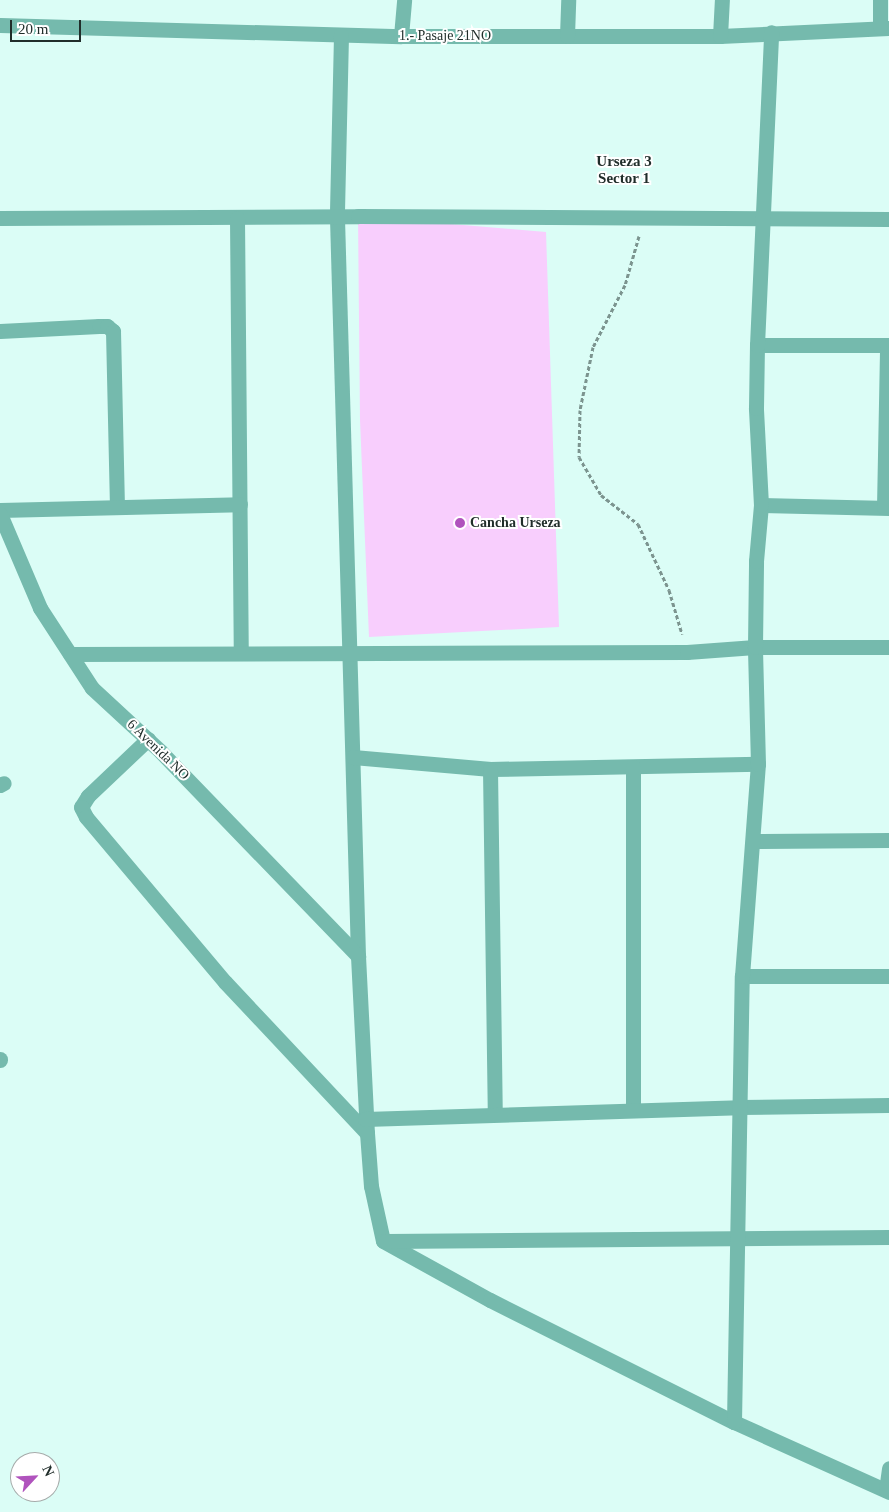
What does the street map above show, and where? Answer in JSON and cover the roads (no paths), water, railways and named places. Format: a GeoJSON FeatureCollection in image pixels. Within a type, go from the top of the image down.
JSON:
{"type":"FeatureCollection","features":[{"type":"Feature","properties":{"kind":"street"},"geometry":{"type":"LineString","coordinates":[[401,36],[404,0]]}},
{"type":"Feature","properties":{"kind":"street"},"geometry":{"type":"LineString","coordinates":[[567,36],[568,0]]}},
{"type":"Feature","properties":{"kind":"street"},"geometry":{"type":"LineString","coordinates":[[720,36],[722,0]]}},
{"type":"Feature","properties":{"kind":"street"},"geometry":{"type":"LineString","coordinates":[[880,0],[884,28]]}},
{"type":"Feature","properties":{"kind":"street","name":"1.- Pasaje 21NO"},"geometry":{"type":"LineString","coordinates":[[0,25],[401,36],[720,36],[771,32],[884,28]]}},
{"type":"Feature","properties":{"kind":"street"},"geometry":{"type":"LineString","coordinates":[[734,1422],[742,976],[758,764],[755,647],[756,561],[760,505],[756,408],[757,345],[771,32]]}},
{"type":"Feature","properties":{"kind":"street"},"geometry":{"type":"LineString","coordinates":[[341,35],[336,218],[358,956],[366,1126],[371,1186],[383,1241],[490,1300],[734,1422],[887,1491],[889,1468]]}},
{"type":"Feature","properties":{"kind":"street"},"geometry":{"type":"LineString","coordinates":[[0,218],[889,219]]}},
{"type":"Feature","properties":{"kind":"street"},"geometry":{"type":"LineString","coordinates":[[238,218],[241,653]]}},
{"type":"Feature","properties":{"kind":"street"},"geometry":{"type":"LineString","coordinates":[[0,331],[107,326],[113,331],[117,507]]}},
{"type":"Feature","properties":{"kind":"street"},"geometry":{"type":"LineString","coordinates":[[757,345],[888,345],[886,508],[760,505]]}},
{"type":"Feature","properties":{"kind":"street"},"geometry":{"type":"LineString","coordinates":[[0,510],[240,504]]}},
{"type":"Feature","properties":{"kind":"street","name":"6 Avenida NO"},"geometry":{"type":"LineString","coordinates":[[0,514],[40,608],[92,688],[148,739],[358,956]]}},
{"type":"Feature","properties":{"kind":"street"},"geometry":{"type":"LineString","coordinates":[[70,654],[687,652],[755,647],[889,647]]}},
{"type":"Feature","properties":{"kind":"street"},"geometry":{"type":"LineString","coordinates":[[148,739],[88,796],[82,807],[86,818],[225,982],[366,1126]]}},
{"type":"Feature","properties":{"kind":"street"},"geometry":{"type":"LineString","coordinates":[[353,757],[490,769],[758,764]]}},
{"type":"Feature","properties":{"kind":"street"},"geometry":{"type":"LineString","coordinates":[[633,767],[633,1110]]}},
{"type":"Feature","properties":{"kind":"street"},"geometry":{"type":"LineString","coordinates":[[490,769],[495,1114]]}},
{"type":"Feature","properties":{"kind":"street"},"geometry":{"type":"LineString","coordinates":[[753,841],[889,840]]}},
{"type":"Feature","properties":{"kind":"street"},"geometry":{"type":"LineString","coordinates":[[742,976],[889,976]]}},
{"type":"Feature","properties":{"kind":"street"},"geometry":{"type":"LineString","coordinates":[[366,1126],[495,1114],[889,1105]]}},
{"type":"Feature","properties":{"kind":"street"},"geometry":{"type":"LineString","coordinates":[[383,1241],[889,1237]]}},
{"type":"Feature","properties":{"kind":"place","name":"Cancha Urseza"},"geometry":{"type":"Point","coordinates":[460,523]}},
{"type":"Feature","properties":{"kind":"district","name":"Urseza 3 Sector 1"},"geometry":{"type":"Point","coordinates":[624,170]}}]}
